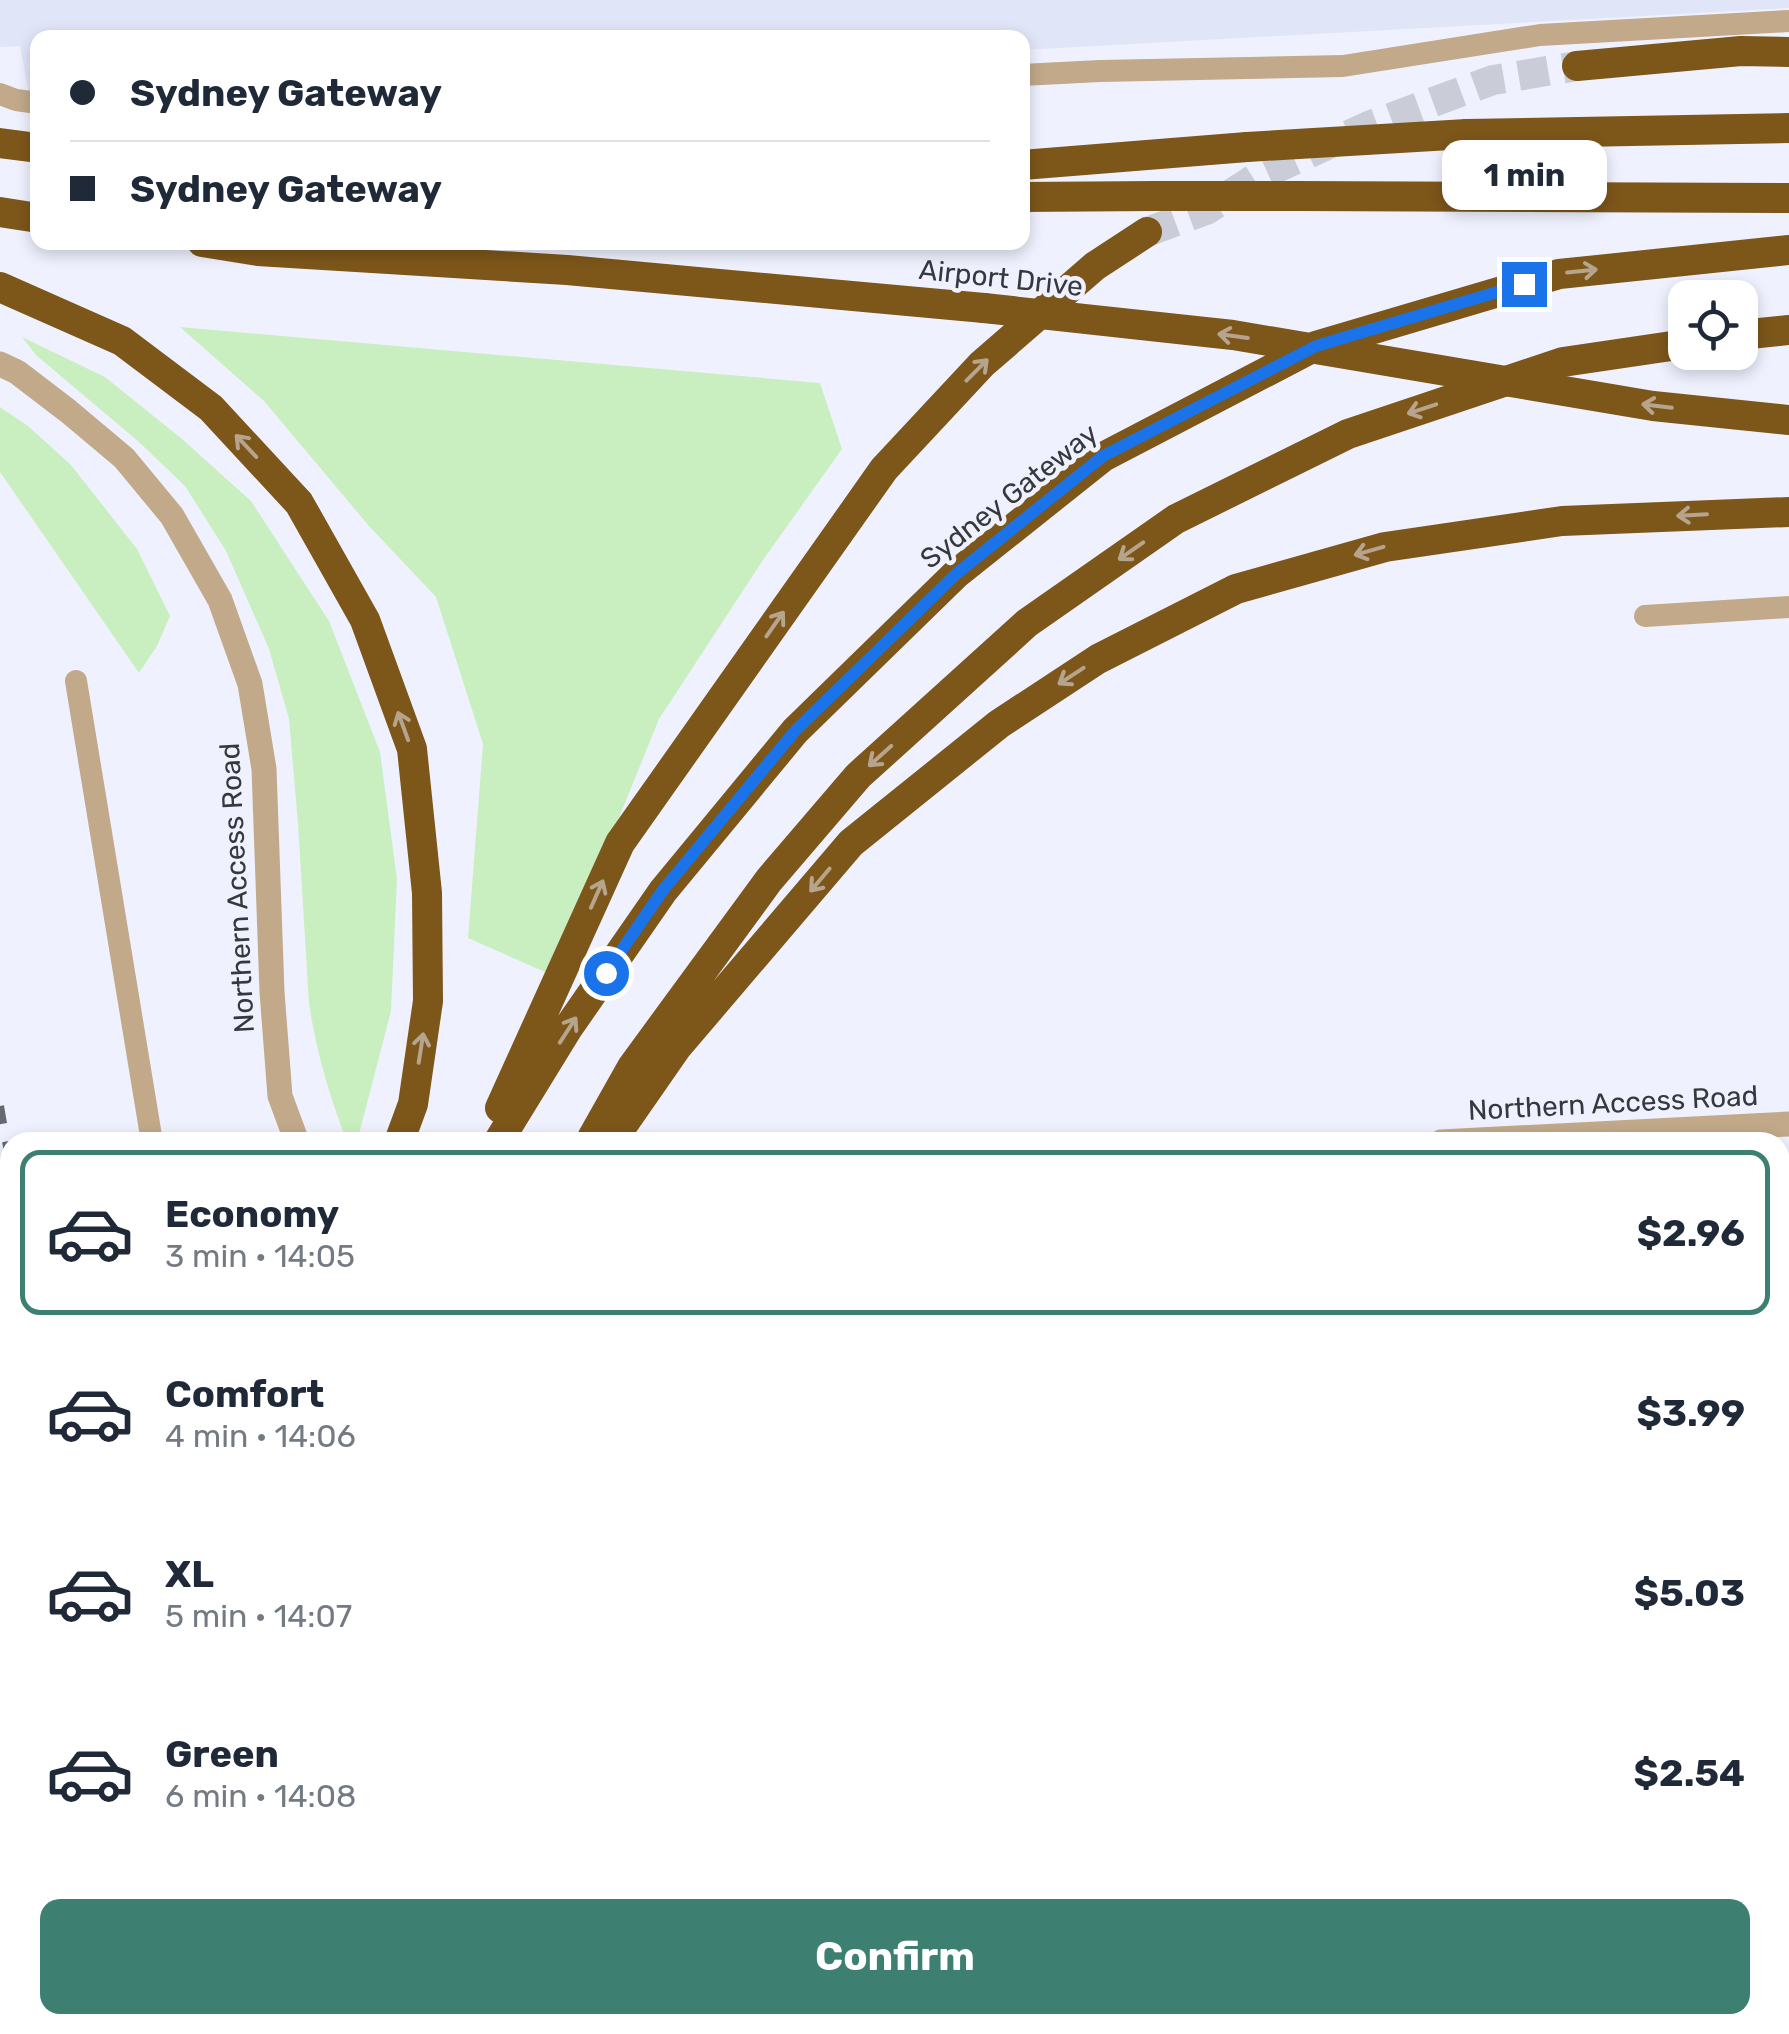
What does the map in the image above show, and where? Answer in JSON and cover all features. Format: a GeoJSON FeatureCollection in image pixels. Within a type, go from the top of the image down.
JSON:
{"type":"FeatureCollection","features":[{"type":"Feature","properties":{"kind":"highway"},"geometry":{"type":"LineString","coordinates":[[1578,66],[1740,52],[1789,52]]}},
{"type":"Feature","properties":{"kind":"highway"},"geometry":{"type":"LineString","coordinates":[[1030,163],[1466,134],[1789,128]]}},
{"type":"Feature","properties":{"kind":"highway"},"geometry":{"type":"LineString","coordinates":[[0,143],[30,147]]}},
{"type":"Feature","properties":{"kind":"highway"},"geometry":{"type":"LineString","coordinates":[[1030,197],[1789,198]]}},
{"type":"Feature","properties":{"kind":"highway"},"geometry":{"type":"LineString","coordinates":[[0,212],[30,217]]}},
{"type":"Feature","properties":{"kind":"highway"},"geometry":{"type":"LineString","coordinates":[[490,1132],[620,843],[884,468],[982,364],[1095,266],[1148,232]]}},
{"type":"Feature","properties":{"kind":"highway","name":"Airport Drive"},"geometry":{"type":"LineString","coordinates":[[252,250],[567,270],[1233,335],[1652,406],[1789,420]]}},
{"type":"Feature","properties":{"kind":"highway","name":"Sydney Gateway"},"geometry":{"type":"LineString","coordinates":[[504,1132],[568,1028],[663,890],[795,731],[956,574],[1103,456],[1316,346],[1558,274],[1789,250]]}},
{"type":"Feature","properties":{"kind":"highway"},"geometry":{"type":"LineString","coordinates":[[0,287],[122,340],[211,408],[299,503],[365,620],[412,749],[427,892],[428,1002],[413,1104],[403,1132]]}},
{"type":"Feature","properties":{"kind":"highway"},"geometry":{"type":"LineString","coordinates":[[1758,333],[1789,330]]}},
{"type":"Feature","properties":{"kind":"highway"},"geometry":{"type":"LineString","coordinates":[[596,1132],[632,1067],[782,866],[858,776],[1027,623],[1176,519],[1348,434],[1563,362],[1668,347]]}},
{"type":"Feature","properties":{"kind":"highway"},"geometry":{"type":"LineString","coordinates":[[618,1132],[677,1047],[851,843],[999,724],[1098,659],[1236,589],[1384,547],[1562,522],[1789,512]]}},
{"type":"Feature","properties":{"kind":"street","name":"Northern Access Road"},"geometry":{"type":"LineString","coordinates":[[0,364],[17,372],[124,458],[172,516],[220,600],[250,684],[264,769],[280,1096],[294,1132]]}},
{"type":"Feature","properties":{"kind":"street","name":"Northern Access Road"},"geometry":{"type":"LineString","coordinates":[[1634,1132],[1789,1124]]}},
{"type":"Feature","properties":{"kind":"lane"},"geometry":{"type":"LineString","coordinates":[[1030,75],[1344,66],[1540,35],[1789,21]]}},
{"type":"Feature","properties":{"kind":"lane"},"geometry":{"type":"LineString","coordinates":[[0,94],[30,101]]}},
{"type":"Feature","properties":{"kind":"lane"},"geometry":{"type":"LineString","coordinates":[[1645,616],[1789,607]]}},
{"type":"Feature","properties":{"kind":"lane"},"geometry":{"type":"LineString","coordinates":[[76,681],[150,1132]]}},
{"type":"Feature","properties":{"kind":"shaded area"},"geometry":{"type":"Polygon","coordinates":[[[0,0],[1789,0],[1789,8],[1030,50],[1030,30],[30,30],[30,100],[20,46],[0,47],[0,0]]]}},
{"type":"Feature","properties":{"kind":"green space"},"geometry":{"type":"Polygon","coordinates":[[[180,327],[820,383],[842,449],[763,560],[659,719],[614,830],[547,973],[468,938],[483,744],[436,597],[369,526],[264,401],[180,327]]]}},
{"type":"Feature","properties":{"kind":"green space"},"geometry":{"type":"Polygon","coordinates":[[[22,337],[105,377],[251,501],[329,621],[380,752],[397,879],[391,1011],[360,1132],[343,1132],[312,1021],[289,719],[269,649],[226,551],[185,486],[36,355],[22,337]]]}},
{"type":"Feature","properties":{"kind":"green space"},"geometry":{"type":"Polygon","coordinates":[[[0,407],[71,465],[137,549],[170,616],[139,673],[0,472],[0,407]]]}},
{"type":"Feature","properties":{"kind":"tunnel"},"geometry":{"type":"LineString","coordinates":[[1147,232],[1206,210],[1259,176],[1371,125],[1493,80],[1577,66]]}},
{"type":"Feature","properties":{"kind":"railway"},"geometry":{"type":"LineString","coordinates":[[0,1106],[4,1132]]}},
{"type":"Feature","properties":{"kind":"route"},"geometry":{"type":"LineString","coordinates":[[606,973],[663,890],[795,731],[956,574],[1103,456],[1316,346],[1524,284]]}}]}
